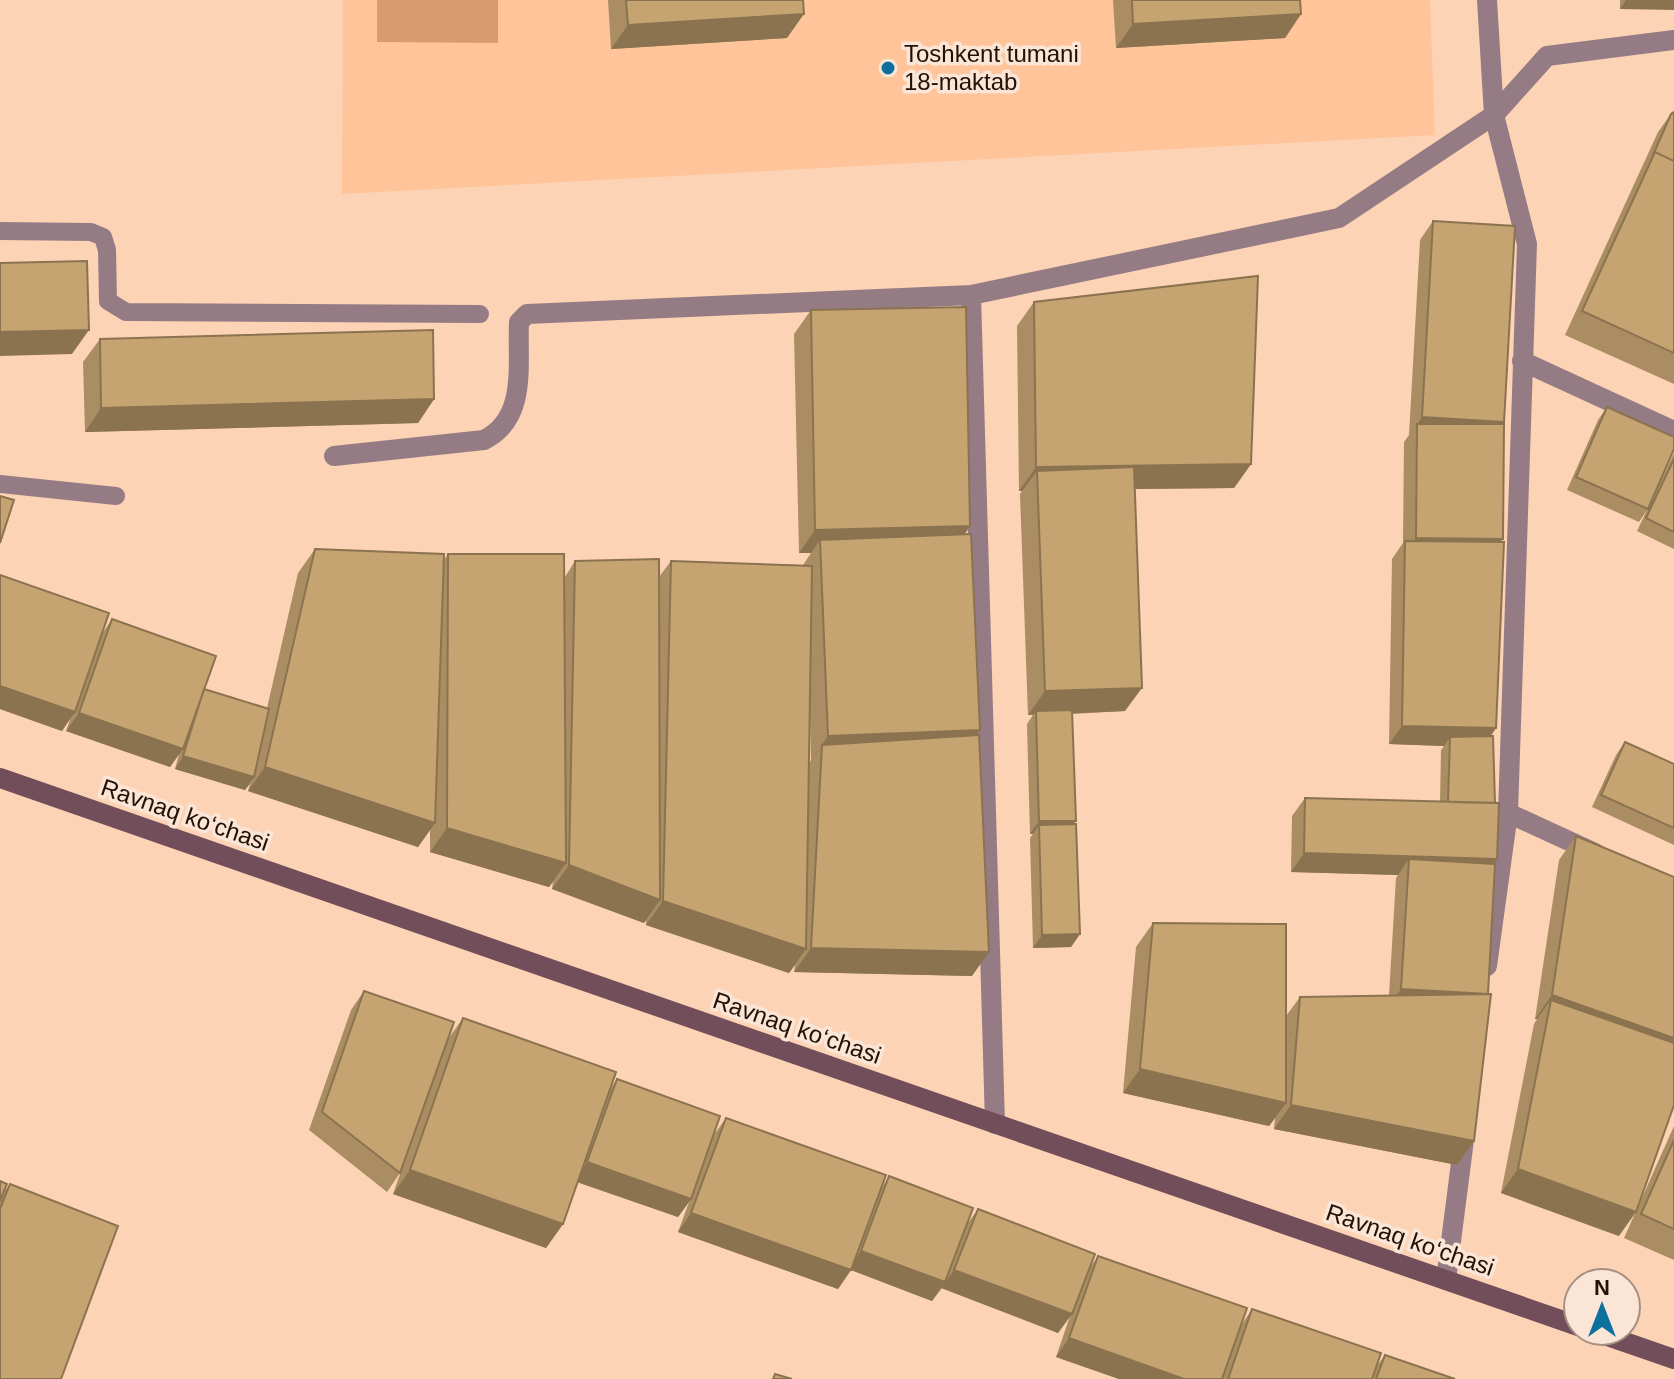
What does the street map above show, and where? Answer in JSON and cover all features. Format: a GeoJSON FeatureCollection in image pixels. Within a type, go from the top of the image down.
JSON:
{"type":"FeatureCollection","features":[{"type":"Feature","properties":{"kind":"street"},"geometry":{"type":"LineString","coordinates":[[1485,984],[1508,813],[1527,244],[1494,115],[1487,0]]}},
{"type":"Feature","properties":{"kind":"street"},"geometry":{"type":"LineString","coordinates":[[334,456],[484,440],[498,433],[516,406],[519,322],[527,314],[971,295],[1339,218],[1494,115],[1547,56],[1674,40]]}},
{"type":"Feature","properties":{"kind":"street"},"geometry":{"type":"LineString","coordinates":[[971,295],[995,1124]]}},
{"type":"Feature","properties":{"kind":"street"},"geometry":{"type":"LineString","coordinates":[[1522,361],[1674,431]]}},
{"type":"Feature","properties":{"kind":"street","name":"Ravnaq ko‘chasi"},"geometry":{"type":"LineString","coordinates":[[0,778],[1562,1320]]}},
{"type":"Feature","properties":{"kind":"street"},"geometry":{"type":"LineString","coordinates":[[1508,813],[1619,864]]}},
{"type":"Feature","properties":{"kind":"street"},"geometry":{"type":"LineString","coordinates":[[1446,1280],[1469,1109]]}},
{"type":"Feature","properties":{"kind":"street"},"geometry":{"type":"LineString","coordinates":[[1639,1347],[1674,1359]]}},
{"type":"Feature","properties":{"kind":"lane"},"geometry":{"type":"LineString","coordinates":[[0,231],[91,232],[103,237],[107,250],[108,301],[126,312],[480,314]]}},
{"type":"Feature","properties":{"kind":"lane"},"geometry":{"type":"LineString","coordinates":[[0,484],[116,496]]}},
{"type":"Feature","properties":{"kind":"shaded area","name":"Toshkent tumani 18-maktab"},"geometry":{"type":"Polygon","coordinates":[[[343,0],[1430,0],[1435,135],[342,194],[343,0]]]}},
{"type":"Feature","properties":{"kind":"shaded area"},"geometry":{"type":"Polygon","coordinates":[[[377,0],[498,0],[498,43],[377,42],[377,0]]]}},
{"type":"Feature","properties":{"kind":"building"},"geometry":{"type":"Polygon","coordinates":[[[626,0],[803,0],[804,14],[628,25],[626,0]]]}},
{"type":"Feature","properties":{"kind":"building"},"geometry":{"type":"Polygon","coordinates":[[[1132,0],[1300,0],[1301,14],[1133,24],[1132,0]]]}},
{"type":"Feature","properties":{"kind":"building"},"geometry":{"type":"Polygon","coordinates":[[[1674,112],[1674,161],[1655,152],[1653,155],[1674,112]]]}},
{"type":"Feature","properties":{"kind":"building"},"geometry":{"type":"Polygon","coordinates":[[[1655,152],[1674,161],[1674,353],[1582,311],[1655,152]]]}},
{"type":"Feature","properties":{"kind":"building"},"geometry":{"type":"Polygon","coordinates":[[[1433,221],[1515,226],[1504,422],[1422,417],[1433,221]]]}},
{"type":"Feature","properties":{"kind":"building"},"geometry":{"type":"Polygon","coordinates":[[[87,261],[89,330],[0,332],[0,263],[87,261]]]}},
{"type":"Feature","properties":{"kind":"building"},"geometry":{"type":"Polygon","coordinates":[[[1258,276],[1251,464],[1036,467],[1034,302],[1258,276]]]}},
{"type":"Feature","properties":{"kind":"building"},"geometry":{"type":"Polygon","coordinates":[[[966,307],[970,526],[815,530],[811,310],[966,307]]]}},
{"type":"Feature","properties":{"kind":"building"},"geometry":{"type":"Polygon","coordinates":[[[433,330],[434,399],[101,408],[100,339],[433,330]]]}},
{"type":"Feature","properties":{"kind":"building"},"geometry":{"type":"Polygon","coordinates":[[[1607,407],[1674,437],[1674,449],[1648,509],[1576,477],[1607,407]]]}},
{"type":"Feature","properties":{"kind":"building"},"geometry":{"type":"Polygon","coordinates":[[[1417,424],[1504,424],[1503,539],[1416,538],[1417,424]]]}},
{"type":"Feature","properties":{"kind":"building"},"geometry":{"type":"Polygon","coordinates":[[[1674,459],[1674,532],[1646,518],[1674,459]]]}},
{"type":"Feature","properties":{"kind":"building"},"geometry":{"type":"Polygon","coordinates":[[[1134,467],[1142,688],[1045,691],[1037,471],[1134,467]]]}},
{"type":"Feature","properties":{"kind":"building"},"geometry":{"type":"Polygon","coordinates":[[[0,496],[14,500],[0,543],[0,496]]]}},
{"type":"Feature","properties":{"kind":"building"},"geometry":{"type":"Polygon","coordinates":[[[971,534],[980,730],[828,736],[820,540],[971,534]]]}},
{"type":"Feature","properties":{"kind":"building"},"geometry":{"type":"Polygon","coordinates":[[[1405,541],[1504,542],[1496,728],[1402,726],[1405,541]]]}},
{"type":"Feature","properties":{"kind":"building"},"geometry":{"type":"Polygon","coordinates":[[[315,549],[444,554],[435,823],[265,767],[315,549]]]}},
{"type":"Feature","properties":{"kind":"building"},"geometry":{"type":"Polygon","coordinates":[[[448,554],[564,554],[566,863],[447,828],[448,554]]]}},
{"type":"Feature","properties":{"kind":"building"},"geometry":{"type":"Polygon","coordinates":[[[659,559],[660,900],[569,865],[575,561],[659,559]]]}},
{"type":"Feature","properties":{"kind":"building"},"geometry":{"type":"Polygon","coordinates":[[[671,561],[812,566],[806,949],[663,901],[671,561]]]}},
{"type":"Feature","properties":{"kind":"building"},"geometry":{"type":"Polygon","coordinates":[[[0,575],[109,613],[75,712],[0,686],[0,575]]]}},
{"type":"Feature","properties":{"kind":"building"},"geometry":{"type":"Polygon","coordinates":[[[112,619],[216,656],[183,749],[79,713],[112,619]]]}},
{"type":"Feature","properties":{"kind":"building"},"geometry":{"type":"Polygon","coordinates":[[[204,689],[269,709],[254,777],[183,756],[204,689]]]}},
{"type":"Feature","properties":{"kind":"building"},"geometry":{"type":"Polygon","coordinates":[[[1072,710],[1076,821],[1039,821],[1036,711],[1072,710]]]}},
{"type":"Feature","properties":{"kind":"building"},"geometry":{"type":"Polygon","coordinates":[[[979,735],[989,952],[811,948],[822,745],[979,735]]]}},
{"type":"Feature","properties":{"kind":"building"},"geometry":{"type":"Polygon","coordinates":[[[1493,736],[1495,803],[1448,802],[1450,737],[1493,736]]]}},
{"type":"Feature","properties":{"kind":"building"},"geometry":{"type":"Polygon","coordinates":[[[1625,742],[1674,764],[1674,828],[1601,795],[1625,742]]]}},
{"type":"Feature","properties":{"kind":"building"},"geometry":{"type":"Polygon","coordinates":[[[1305,798],[1499,803],[1497,859],[1304,853],[1305,798]]]}},
{"type":"Feature","properties":{"kind":"building"},"geometry":{"type":"Polygon","coordinates":[[[1076,824],[1080,934],[1042,935],[1039,825],[1076,824]]]}},
{"type":"Feature","properties":{"kind":"building"},"geometry":{"type":"Polygon","coordinates":[[[1576,836],[1674,877],[1674,1038],[1552,995],[1576,836]]]}},
{"type":"Feature","properties":{"kind":"building"},"geometry":{"type":"Polygon","coordinates":[[[1409,859],[1495,864],[1488,994],[1401,989],[1409,859]]]}},
{"type":"Feature","properties":{"kind":"building"},"geometry":{"type":"Polygon","coordinates":[[[1153,923],[1286,924],[1286,1103],[1140,1069],[1153,923]]]}},
{"type":"Feature","properties":{"kind":"building"},"geometry":{"type":"Polygon","coordinates":[[[364,991],[454,1022],[400,1173],[322,1112],[364,991]]]}},
{"type":"Feature","properties":{"kind":"building"},"geometry":{"type":"Polygon","coordinates":[[[1491,994],[1474,1141],[1291,1105],[1300,997],[1491,994]]]}},
{"type":"Feature","properties":{"kind":"building"},"geometry":{"type":"Polygon","coordinates":[[[1551,1000],[1674,1043],[1674,1105],[1636,1212],[1518,1169],[1551,1000]]]}},
{"type":"Feature","properties":{"kind":"building"},"geometry":{"type":"Polygon","coordinates":[[[463,1018],[616,1072],[563,1224],[410,1170],[463,1018]]]}},
{"type":"Feature","properties":{"kind":"building"},"geometry":{"type":"Polygon","coordinates":[[[617,1079],[720,1116],[691,1199],[587,1162],[617,1079]]]}},
{"type":"Feature","properties":{"kind":"building"},"geometry":{"type":"Polygon","coordinates":[[[726,1118],[886,1175],[851,1270],[691,1213],[726,1118]]]}},
{"type":"Feature","properties":{"kind":"building"},"geometry":{"type":"Polygon","coordinates":[[[1674,1140],[1674,1229],[1641,1214],[1674,1140]]]}},
{"type":"Feature","properties":{"kind":"building"},"geometry":{"type":"Polygon","coordinates":[[[889,1176],[973,1208],[945,1282],[861,1251],[889,1176]]]}},
{"type":"Feature","properties":{"kind":"building"},"geometry":{"type":"Polygon","coordinates":[[[0,1181],[7,1184],[0,1201],[0,1181]]]}},
{"type":"Feature","properties":{"kind":"building"},"geometry":{"type":"Polygon","coordinates":[[[10,1184],[118,1226],[61,1379],[0,1379],[0,1209],[10,1184]]]}},
{"type":"Feature","properties":{"kind":"building"},"geometry":{"type":"Polygon","coordinates":[[[978,1209],[1095,1254],[1072,1314],[954,1270],[978,1209]]]}},
{"type":"Feature","properties":{"kind":"building"},"geometry":{"type":"Polygon","coordinates":[[[1098,1256],[1247,1308],[1222,1379],[1184,1379],[1069,1338],[1098,1256]]]}},
{"type":"Feature","properties":{"kind":"building"},"geometry":{"type":"Polygon","coordinates":[[[1252,1309],[1381,1353],[1372,1379],[1228,1379],[1252,1309]]]}},
{"type":"Feature","properties":{"kind":"building"},"geometry":{"type":"Polygon","coordinates":[[[1385,1355],[1455,1379],[1376,1379],[1385,1355]]]}},
{"type":"Feature","properties":{"kind":"building"},"geometry":{"type":"Polygon","coordinates":[[[775,1374],[792,1379],[773,1379],[775,1374]]]}},
{"type":"Feature","properties":{"kind":"place","name":"Toshkent tumani 18-maktab"},"geometry":{"type":"Point","coordinates":[888,68]}}]}
